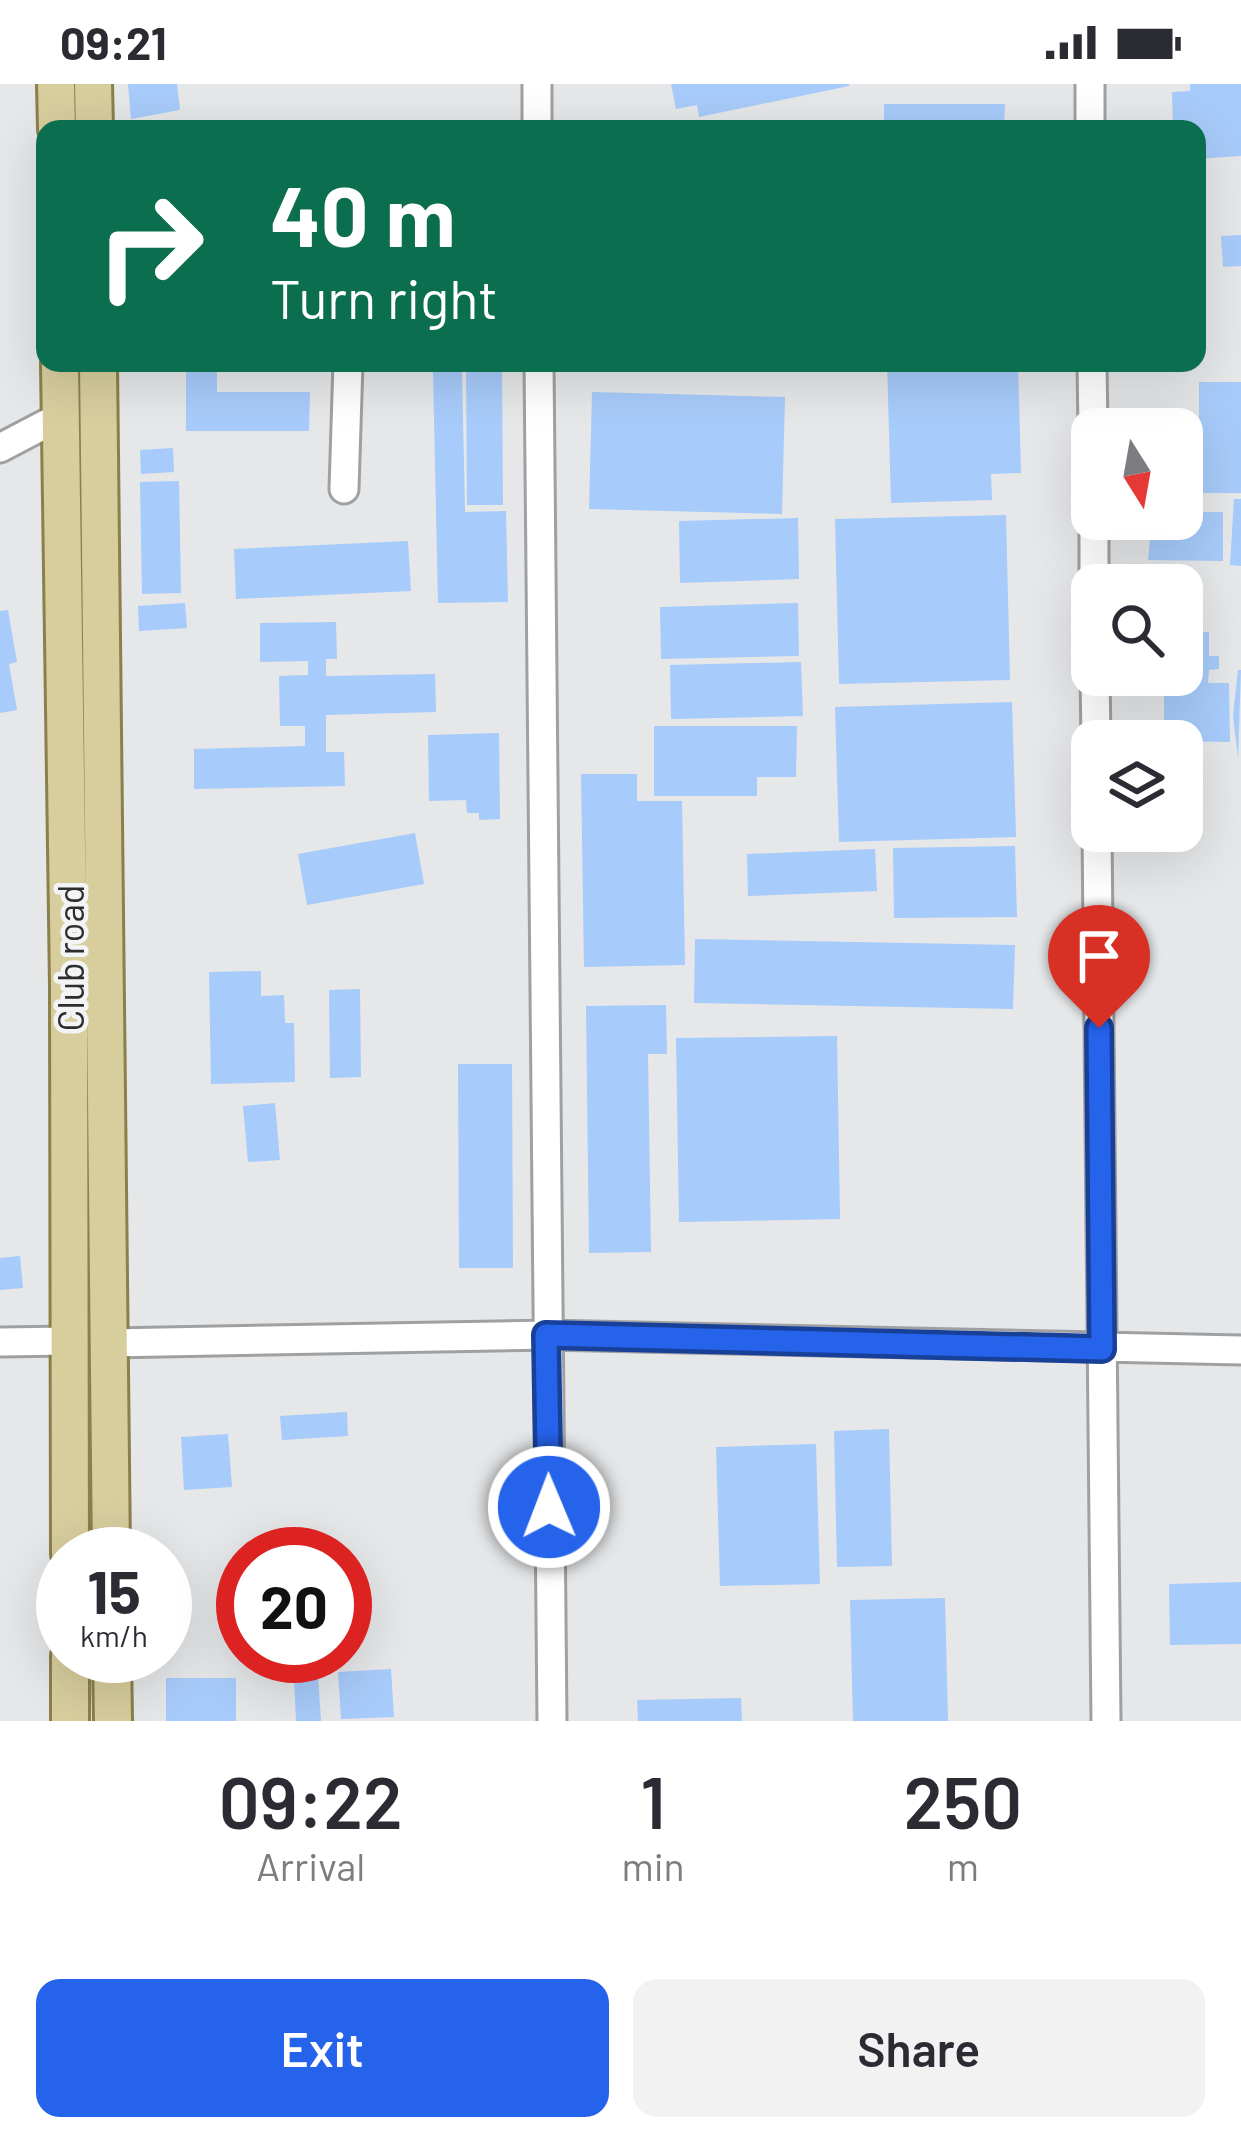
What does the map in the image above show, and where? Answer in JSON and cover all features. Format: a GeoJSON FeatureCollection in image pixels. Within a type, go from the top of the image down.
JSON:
{"type":"FeatureCollection","features":[{"type":"Feature","properties":{"kind":"main road"},"geometry":{"type":"LineString","coordinates":[[56,84],[57,120]]}},
{"type":"Feature","properties":{"kind":"main road"},"geometry":{"type":"LineString","coordinates":[[93,84],[94,120]]}},
{"type":"Feature","properties":{"kind":"main road","name":"Club road"},"geometry":{"type":"LineString","coordinates":[[60,372],[70,1527]]}},
{"type":"Feature","properties":{"kind":"main road"},"geometry":{"type":"LineString","coordinates":[[98,372],[111,1527]]}},
{"type":"Feature","properties":{"kind":"main road"},"geometry":{"type":"LineString","coordinates":[[71,1298],[109,1298]]}},
{"type":"Feature","properties":{"kind":"main road"},"geometry":{"type":"LineString","coordinates":[[70,1683],[70,1721]]}},
{"type":"Feature","properties":{"kind":"main road"},"geometry":{"type":"LineString","coordinates":[[112,1683],[113,1721]]}},
{"type":"Feature","properties":{"kind":"street"},"geometry":{"type":"LineString","coordinates":[[537,84],[537,120]]}},
{"type":"Feature","properties":{"kind":"street"},"geometry":{"type":"LineString","coordinates":[[1090,84],[1090,120]]}},
{"type":"Feature","properties":{"kind":"street"},"geometry":{"type":"LineString","coordinates":[[344,489],[348,372]]}},
{"type":"Feature","properties":{"kind":"street"},"geometry":{"type":"LineString","coordinates":[[539,372],[552,1721]]}},
{"type":"Feature","properties":{"kind":"street"},"geometry":{"type":"LineString","coordinates":[[1092,372],[1093,408]]}},
{"type":"Feature","properties":{"kind":"street"},"geometry":{"type":"LineString","coordinates":[[0,448],[61,416]]}},
{"type":"Feature","properties":{"kind":"street"},"geometry":{"type":"LineString","coordinates":[[1097,852],[1106,1721]]}},
{"type":"Feature","properties":{"kind":"street"},"geometry":{"type":"LineString","coordinates":[[110,1343],[546,1335],[1241,1350]]}},
{"type":"Feature","properties":{"kind":"street"},"geometry":{"type":"LineString","coordinates":[[0,1342],[71,1341]]}},
{"type":"Feature","properties":{"kind":"building"},"geometry":{"type":"Polygon","coordinates":[[[128,84],[177,84],[180,110],[131,119],[128,84]]]}},
{"type":"Feature","properties":{"kind":"building"},"geometry":{"type":"Polygon","coordinates":[[[671,84],[849,86],[699,117],[697,105],[676,109],[671,84]]]}},
{"type":"Feature","properties":{"kind":"building"},"geometry":{"type":"Polygon","coordinates":[[[1190,84],[1241,84],[1241,156],[1206,158],[1206,120],[1173,120],[1172,92],[1190,91],[1190,84]]]}},
{"type":"Feature","properties":{"kind":"building"},"geometry":{"type":"Polygon","coordinates":[[[884,104],[1005,104],[1004,120],[884,120],[884,104]]]}},
{"type":"Feature","properties":{"kind":"building"},"geometry":{"type":"Polygon","coordinates":[[[1241,235],[1241,266],[1223,267],[1221,236],[1241,235]]]}},
{"type":"Feature","properties":{"kind":"building"},"geometry":{"type":"Polygon","coordinates":[[[186,372],[217,372],[217,392],[310,392],[309,431],[186,431],[186,372]]]}},
{"type":"Feature","properties":{"kind":"building"},"geometry":{"type":"Polygon","coordinates":[[[433,372],[462,372],[465,512],[506,511],[508,602],[438,603],[433,372]]]}},
{"type":"Feature","properties":{"kind":"building"},"geometry":{"type":"Polygon","coordinates":[[[466,372],[502,372],[503,505],[467,505],[466,372]]]}},
{"type":"Feature","properties":{"kind":"building"},"geometry":{"type":"Polygon","coordinates":[[[887,372],[1018,372],[1021,473],[991,474],[992,500],[891,503],[887,372]]]}},
{"type":"Feature","properties":{"kind":"building"},"geometry":{"type":"Polygon","coordinates":[[[1199,382],[1241,382],[1241,493],[1203,493],[1203,408],[1199,408],[1199,382]]]}},
{"type":"Feature","properties":{"kind":"building"},"geometry":{"type":"Polygon","coordinates":[[[592,392],[785,397],[782,514],[589,509],[592,392]]]}},
{"type":"Feature","properties":{"kind":"building"},"geometry":{"type":"Polygon","coordinates":[[[173,448],[174,472],[141,474],[140,450],[173,448]]]}},
{"type":"Feature","properties":{"kind":"building"},"geometry":{"type":"Polygon","coordinates":[[[179,481],[181,593],[142,594],[140,482],[179,481]]]}},
{"type":"Feature","properties":{"kind":"building"},"geometry":{"type":"Polygon","coordinates":[[[1234,499],[1241,499],[1241,566],[1230,565],[1234,499]]]}},
{"type":"Feature","properties":{"kind":"building"},"geometry":{"type":"Polygon","coordinates":[[[1203,512],[1223,512],[1223,561],[1148,560],[1150,540],[1203,540],[1203,512]]]}},
{"type":"Feature","properties":{"kind":"building"},"geometry":{"type":"Polygon","coordinates":[[[1006,515],[1010,680],[839,684],[835,519],[1006,515]]]}},
{"type":"Feature","properties":{"kind":"building"},"geometry":{"type":"Polygon","coordinates":[[[798,518],[799,579],[680,583],[679,521],[798,518]]]}},
{"type":"Feature","properties":{"kind":"building"},"geometry":{"type":"Polygon","coordinates":[[[408,541],[411,591],[236,599],[234,549],[408,541]]]}},
{"type":"Feature","properties":{"kind":"building"},"geometry":{"type":"Polygon","coordinates":[[[185,603],[187,628],[139,631],[138,606],[185,603]]]}},
{"type":"Feature","properties":{"kind":"building"},"geometry":{"type":"Polygon","coordinates":[[[798,603],[799,656],[661,659],[660,607],[798,603]]]}},
{"type":"Feature","properties":{"kind":"building"},"geometry":{"type":"Polygon","coordinates":[[[8,610],[17,662],[9,664],[17,710],[0,713],[0,611],[8,610]]]}},
{"type":"Feature","properties":{"kind":"building"},"geometry":{"type":"Polygon","coordinates":[[[336,622],[337,659],[326,659],[326,676],[435,674],[436,712],[326,715],[326,752],[344,752],[345,786],[194,789],[194,749],[305,746],[305,726],[280,726],[279,676],[308,675],[308,661],[260,662],[260,623],[336,622]]]}},
{"type":"Feature","properties":{"kind":"building"},"geometry":{"type":"Polygon","coordinates":[[[1203,632],[1209,632],[1209,656],[1219,656],[1219,669],[1209,670],[1208,683],[1229,683],[1230,742],[1203,742],[1203,720],[1164,720],[1164,696],[1203,696],[1203,632]]]}},
{"type":"Feature","properties":{"kind":"building"},"geometry":{"type":"Polygon","coordinates":[[[801,662],[803,716],[671,719],[670,665],[801,662]]]}},
{"type":"Feature","properties":{"kind":"building"},"geometry":{"type":"Polygon","coordinates":[[[1241,670],[1238,758],[1233,716],[1241,670]]]}},
{"type":"Feature","properties":{"kind":"building"},"geometry":{"type":"Polygon","coordinates":[[[1012,702],[1016,837],[839,842],[835,707],[1012,702]]]}},
{"type":"Feature","properties":{"kind":"building"},"geometry":{"type":"Polygon","coordinates":[[[654,726],[797,726],[796,777],[757,777],[757,796],[654,796],[654,726]]]}},
{"type":"Feature","properties":{"kind":"building"},"geometry":{"type":"Polygon","coordinates":[[[499,733],[500,819],[479,820],[479,813],[467,813],[466,800],[429,801],[428,735],[499,733]]]}},
{"type":"Feature","properties":{"kind":"building"},"geometry":{"type":"Polygon","coordinates":[[[581,774],[637,774],[637,801],[682,801],[685,965],[584,967],[581,774]]]}},
{"type":"Feature","properties":{"kind":"building"},"geometry":{"type":"Polygon","coordinates":[[[415,833],[424,884],[307,905],[298,854],[415,833]]]}},
{"type":"Feature","properties":{"kind":"building"},"geometry":{"type":"Polygon","coordinates":[[[1015,846],[1017,917],[894,918],[893,848],[1015,846]]]}},
{"type":"Feature","properties":{"kind":"building"},"geometry":{"type":"Polygon","coordinates":[[[875,849],[877,891],[748,896],[747,854],[875,849]]]}},
{"type":"Feature","properties":{"kind":"building"},"geometry":{"type":"Polygon","coordinates":[[[695,939],[1015,945],[1013,1009],[694,1003],[695,939]]]}},
{"type":"Feature","properties":{"kind":"building"},"geometry":{"type":"Polygon","coordinates":[[[261,971],[261,996],[284,995],[285,1023],[294,1023],[295,1082],[211,1084],[209,972],[261,971]]]}},
{"type":"Feature","properties":{"kind":"building"},"geometry":{"type":"Polygon","coordinates":[[[360,989],[361,1077],[330,1078],[329,990],[360,989]]]}},
{"type":"Feature","properties":{"kind":"building"},"geometry":{"type":"Polygon","coordinates":[[[666,1005],[667,1054],[648,1054],[651,1252],[589,1253],[586,1006],[666,1005]]]}},
{"type":"Feature","properties":{"kind":"building"},"geometry":{"type":"Polygon","coordinates":[[[837,1036],[840,1219],[679,1222],[676,1038],[837,1036]]]}},
{"type":"Feature","properties":{"kind":"building"},"geometry":{"type":"Polygon","coordinates":[[[458,1064],[512,1064],[513,1268],[459,1268],[458,1064]]]}},
{"type":"Feature","properties":{"kind":"building"},"geometry":{"type":"Polygon","coordinates":[[[275,1103],[280,1160],[248,1162],[243,1106],[275,1103]]]}},
{"type":"Feature","properties":{"kind":"building"},"geometry":{"type":"Polygon","coordinates":[[[20,1256],[23,1288],[0,1290],[0,1258],[20,1256]]]}},
{"type":"Feature","properties":{"kind":"building"},"geometry":{"type":"Polygon","coordinates":[[[347,1412],[348,1436],[282,1440],[280,1416],[347,1412]]]}},
{"type":"Feature","properties":{"kind":"building"},"geometry":{"type":"Polygon","coordinates":[[[889,1429],[892,1566],[837,1567],[834,1431],[889,1429]]]}},
{"type":"Feature","properties":{"kind":"building"},"geometry":{"type":"Polygon","coordinates":[[[228,1434],[232,1487],[184,1490],[181,1437],[228,1434]]]}},
{"type":"Feature","properties":{"kind":"building"},"geometry":{"type":"Polygon","coordinates":[[[816,1444],[820,1584],[720,1586],[716,1447],[816,1444]]]}},
{"type":"Feature","properties":{"kind":"building"},"geometry":{"type":"Polygon","coordinates":[[[1241,1582],[1241,1644],[1170,1645],[1169,1584],[1241,1582]]]}},
{"type":"Feature","properties":{"kind":"building"},"geometry":{"type":"Polygon","coordinates":[[[945,1598],[948,1721],[853,1721],[850,1600],[945,1598]]]}},
{"type":"Feature","properties":{"kind":"building"},"geometry":{"type":"Polygon","coordinates":[[[391,1669],[394,1717],[341,1719],[339,1683],[372,1683],[372,1670],[391,1669]]]}},
{"type":"Feature","properties":{"kind":"building"},"geometry":{"type":"Polygon","coordinates":[[[216,1678],[216,1683],[236,1683],[236,1721],[166,1721],[166,1683],[216,1678]]]}},
{"type":"Feature","properties":{"kind":"building"},"geometry":{"type":"Polygon","coordinates":[[[294,1683],[319,1683],[321,1721],[296,1721],[294,1683]]]}},
{"type":"Feature","properties":{"kind":"building"},"geometry":{"type":"Polygon","coordinates":[[[741,1698],[742,1721],[638,1721],[637,1700],[741,1698]]]}},
{"type":"Feature","properties":{"kind":"route"},"geometry":{"type":"LineString","coordinates":[[549,1507],[546,1335],[1102,1349],[1099,1028]]}}]}
